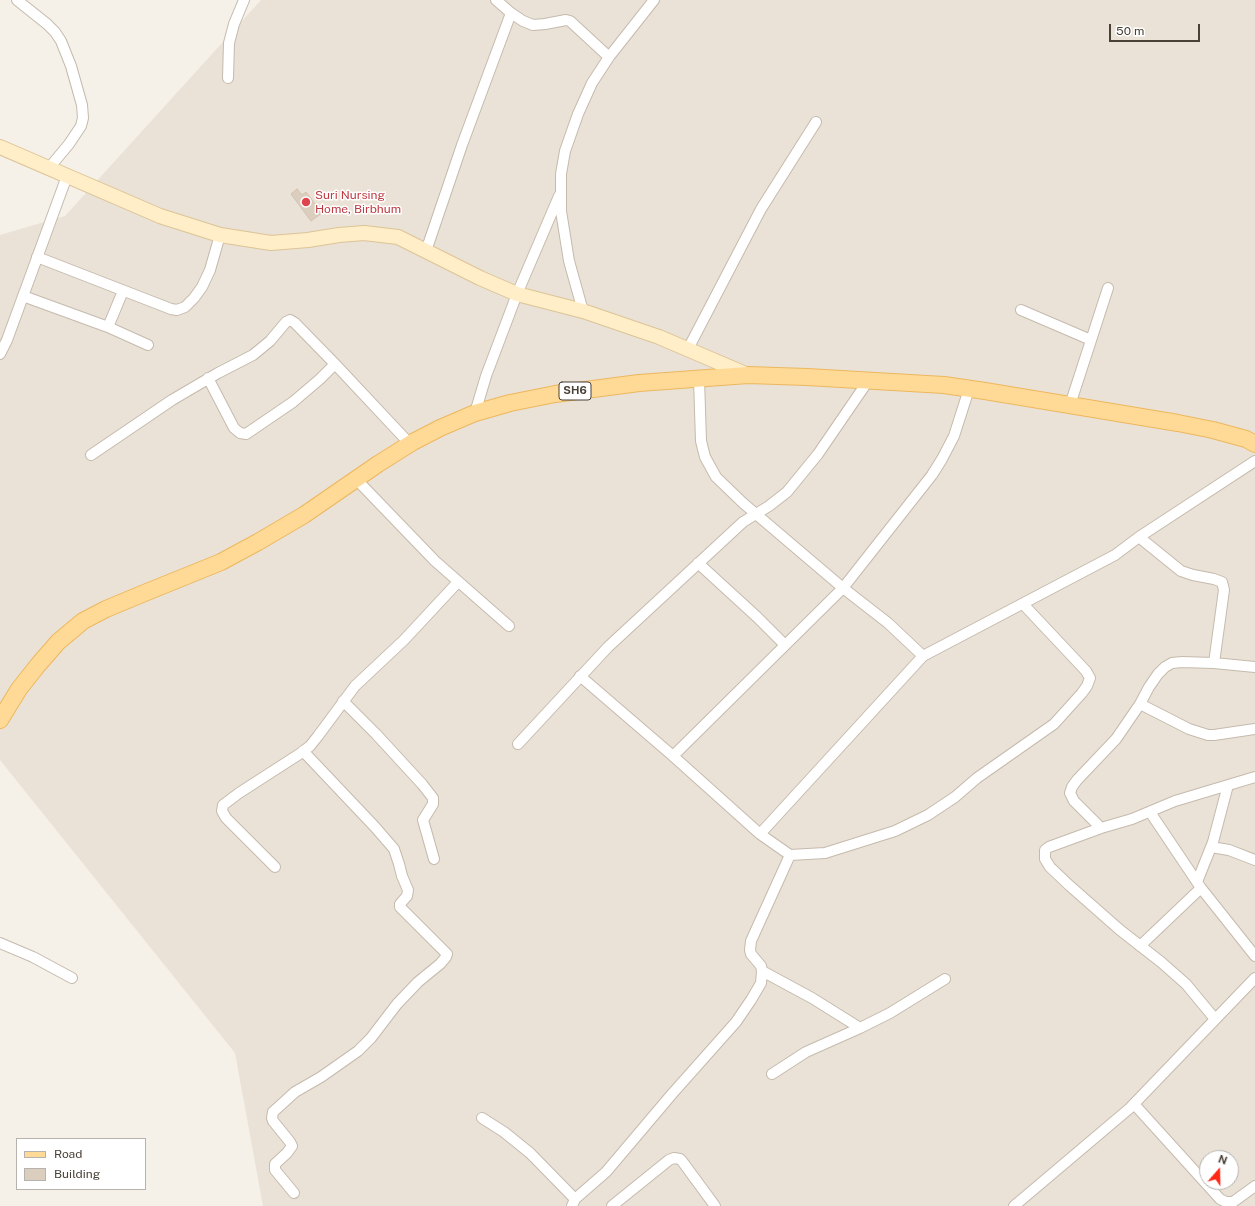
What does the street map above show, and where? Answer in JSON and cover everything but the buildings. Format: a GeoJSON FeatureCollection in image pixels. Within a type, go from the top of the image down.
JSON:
{"type":"FeatureCollection","features":[{"type":"Feature","properties":{"kind":"main road"},"geometry":{"type":"LineString","coordinates":[[0,147],[160,216],[220,235],[271,243],[364,233],[398,237],[480,278],[517,294],[583,311],[659,337],[748,375]]}},
{"type":"Feature","properties":{"kind":"main road","name":"SH6"},"geometry":{"type":"LineString","coordinates":[[0,720],[19,690],[38,665],[58,642],[83,621],[135,597],[221,562],[304,515],[410,444],[440,428],[475,413],[510,403],[555,394],[639,383],[748,375],[807,377],[944,385],[1178,423],[1252,440]]}},
{"type":"Feature","properties":{"kind":"street"},"geometry":{"type":"LineString","coordinates":[[17,0],[47,24],[61,41],[71,66],[82,105],[83,118],[81,126],[69,144],[48,168]]}},
{"type":"Feature","properties":{"kind":"street"},"geometry":{"type":"LineString","coordinates":[[228,78],[229,43],[234,24],[244,0]]}},
{"type":"Feature","properties":{"kind":"street"},"geometry":{"type":"LineString","coordinates":[[496,0],[523,21],[533,24],[545,24],[566,20],[570,21],[609,57]]}},
{"type":"Feature","properties":{"kind":"street"},"geometry":{"type":"LineString","coordinates":[[583,311],[569,261],[561,211],[561,174],[565,151],[592,83],[609,57],[654,0]]}},
{"type":"Feature","properties":{"kind":"street"},"geometry":{"type":"LineString","coordinates":[[426,251],[462,144],[511,13]]}},
{"type":"Feature","properties":{"kind":"street"},"geometry":{"type":"LineString","coordinates":[[688,349],[761,209],[816,122]]}},
{"type":"Feature","properties":{"kind":"street"},"geometry":{"type":"LineString","coordinates":[[0,354],[7,340],[66,176]]}},
{"type":"Feature","properties":{"kind":"street"},"geometry":{"type":"LineString","coordinates":[[475,413],[486,376],[517,294],[560,193]]}},
{"type":"Feature","properties":{"kind":"street"},"geometry":{"type":"LineString","coordinates":[[37,257],[177,310],[185,307],[194,298],[207,278],[220,235]]}},
{"type":"Feature","properties":{"kind":"street"},"geometry":{"type":"LineString","coordinates":[[1070,405],[1108,288]]}},
{"type":"Feature","properties":{"kind":"street"},"geometry":{"type":"LineString","coordinates":[[108,327],[123,290]]}},
{"type":"Feature","properties":{"kind":"street"},"geometry":{"type":"LineString","coordinates":[[23,296],[108,327],[148,345]]}},
{"type":"Feature","properties":{"kind":"street"},"geometry":{"type":"LineString","coordinates":[[1021,310],[1091,340]]}},
{"type":"Feature","properties":{"kind":"street"},"geometry":{"type":"LineString","coordinates":[[91,455],[172,400],[208,378],[253,355],[261,349],[286,322],[290,320],[295,323],[335,364],[410,444]]}},
{"type":"Feature","properties":{"kind":"street"},"geometry":{"type":"LineString","coordinates":[[208,378],[234,428],[240,433],[246,434],[293,402],[320,380],[335,364]]}},
{"type":"Feature","properties":{"kind":"street"},"geometry":{"type":"LineString","coordinates":[[699,379],[701,441],[705,457],[716,477],[843,588],[888,623],[923,656]]}},
{"type":"Feature","properties":{"kind":"street"},"geometry":{"type":"LineString","coordinates":[[518,744],[608,646],[743,522],[769,506],[787,492],[818,454],[868,381]]}},
{"type":"Feature","properties":{"kind":"street"},"geometry":{"type":"LineString","coordinates":[[673,756],[843,588],[932,475],[954,436],[969,389]]}},
{"type":"Feature","properties":{"kind":"street"},"geometry":{"type":"LineString","coordinates":[[760,834],[923,656],[1115,555],[1139,537],[1255,461]]}},
{"type":"Feature","properties":{"kind":"street"},"geometry":{"type":"LineString","coordinates":[[356,479],[435,561],[509,626]]}},
{"type":"Feature","properties":{"kind":"street"},"geometry":{"type":"LineString","coordinates":[[1139,537],[1181,571],[1222,582],[1224,590],[1214,663]]}},
{"type":"Feature","properties":{"kind":"street"},"geometry":{"type":"LineString","coordinates":[[698,563],[785,645]]}},
{"type":"Feature","properties":{"kind":"street"},"geometry":{"type":"LineString","coordinates":[[275,866],[226,818],[222,808],[239,793],[303,751],[318,736],[355,686],[404,640],[458,582]]}},
{"type":"Feature","properties":{"kind":"street"},"geometry":{"type":"LineString","coordinates":[[580,676],[673,756],[760,834],[790,855],[825,854],[895,831],[928,815],[955,797],[977,778],[1054,724],[1082,693],[1090,678],[1086,671],[1023,604]]}},
{"type":"Feature","properties":{"kind":"street"},"geometry":{"type":"LineString","coordinates":[[1101,828],[1074,801],[1070,793],[1072,787],[1116,739],[1158,674],[1165,667],[1182,662],[1255,667]]}},
{"type":"Feature","properties":{"kind":"street"},"geometry":{"type":"LineString","coordinates":[[343,701],[376,734],[433,798],[433,804],[423,820],[434,859]]}},
{"type":"Feature","properties":{"kind":"street"},"geometry":{"type":"LineString","coordinates":[[1140,704],[1189,729],[1208,735],[1255,729]]}},
{"type":"Feature","properties":{"kind":"street"},"geometry":{"type":"LineString","coordinates":[[294,1193],[275,1170],[275,1164],[292,1146],[273,1121],[273,1112],[296,1092],[321,1077],[358,1051],[371,1038],[397,1004],[418,982],[440,964],[447,954],[400,907],[400,904],[406,896],[408,890],[394,849],[303,751]]}},
{"type":"Feature","properties":{"kind":"street"},"geometry":{"type":"LineString","coordinates":[[1215,1019],[1186,984],[1120,930],[1050,867],[1045,859],[1045,850],[1049,847],[1101,828],[1132,819],[1175,802],[1255,777]]}},
{"type":"Feature","properties":{"kind":"street"},"geometry":{"type":"LineString","coordinates":[[1140,946],[1199,885],[1218,827],[1228,785]]}},
{"type":"Feature","properties":{"kind":"street"},"geometry":{"type":"LineString","coordinates":[[1150,812],[1199,885],[1255,956]]}},
{"type":"Feature","properties":{"kind":"street"},"geometry":{"type":"LineString","coordinates":[[1211,847],[1229,850],[1255,860]]}},
{"type":"Feature","properties":{"kind":"street"},"geometry":{"type":"LineString","coordinates":[[482,1118],[504,1132],[530,1153],[574,1202],[606,1172],[672,1094],[736,1022],[761,983],[761,966],[751,954],[750,941],[790,855]]}},
{"type":"Feature","properties":{"kind":"street"},"geometry":{"type":"LineString","coordinates":[[0,942],[33,956],[72,978]]}},
{"type":"Feature","properties":{"kind":"street"},"geometry":{"type":"LineString","coordinates":[[762,971],[812,998],[860,1028]]}},
{"type":"Feature","properties":{"kind":"street"},"geometry":{"type":"LineString","coordinates":[[1014,1206],[1134,1104],[1255,978]]}},
{"type":"Feature","properties":{"kind":"street"},"geometry":{"type":"LineString","coordinates":[[772,1074],[806,1052],[890,1013],[945,979]]}},
{"type":"Feature","properties":{"kind":"street"},"geometry":{"type":"LineString","coordinates":[[1134,1104],[1220,1199],[1226,1202],[1233,1202],[1255,1186]]}},
{"type":"Feature","properties":{"kind":"street"},"geometry":{"type":"LineString","coordinates":[[612,1206],[669,1160],[674,1158],[682,1161],[715,1206]]}},
{"type":"Feature","properties":{"kind":"shaded area"},"geometry":{"type":"Polygon","coordinates":[[[261,0],[1255,0],[1255,1206],[263,1206],[235,1053],[0,760],[0,235],[65,216],[261,0]]]}},
{"type":"Feature","properties":{"kind":"place","name":"Suri Nursing Home, Birbhum"},"geometry":{"type":"Point","coordinates":[306,202]}}]}
